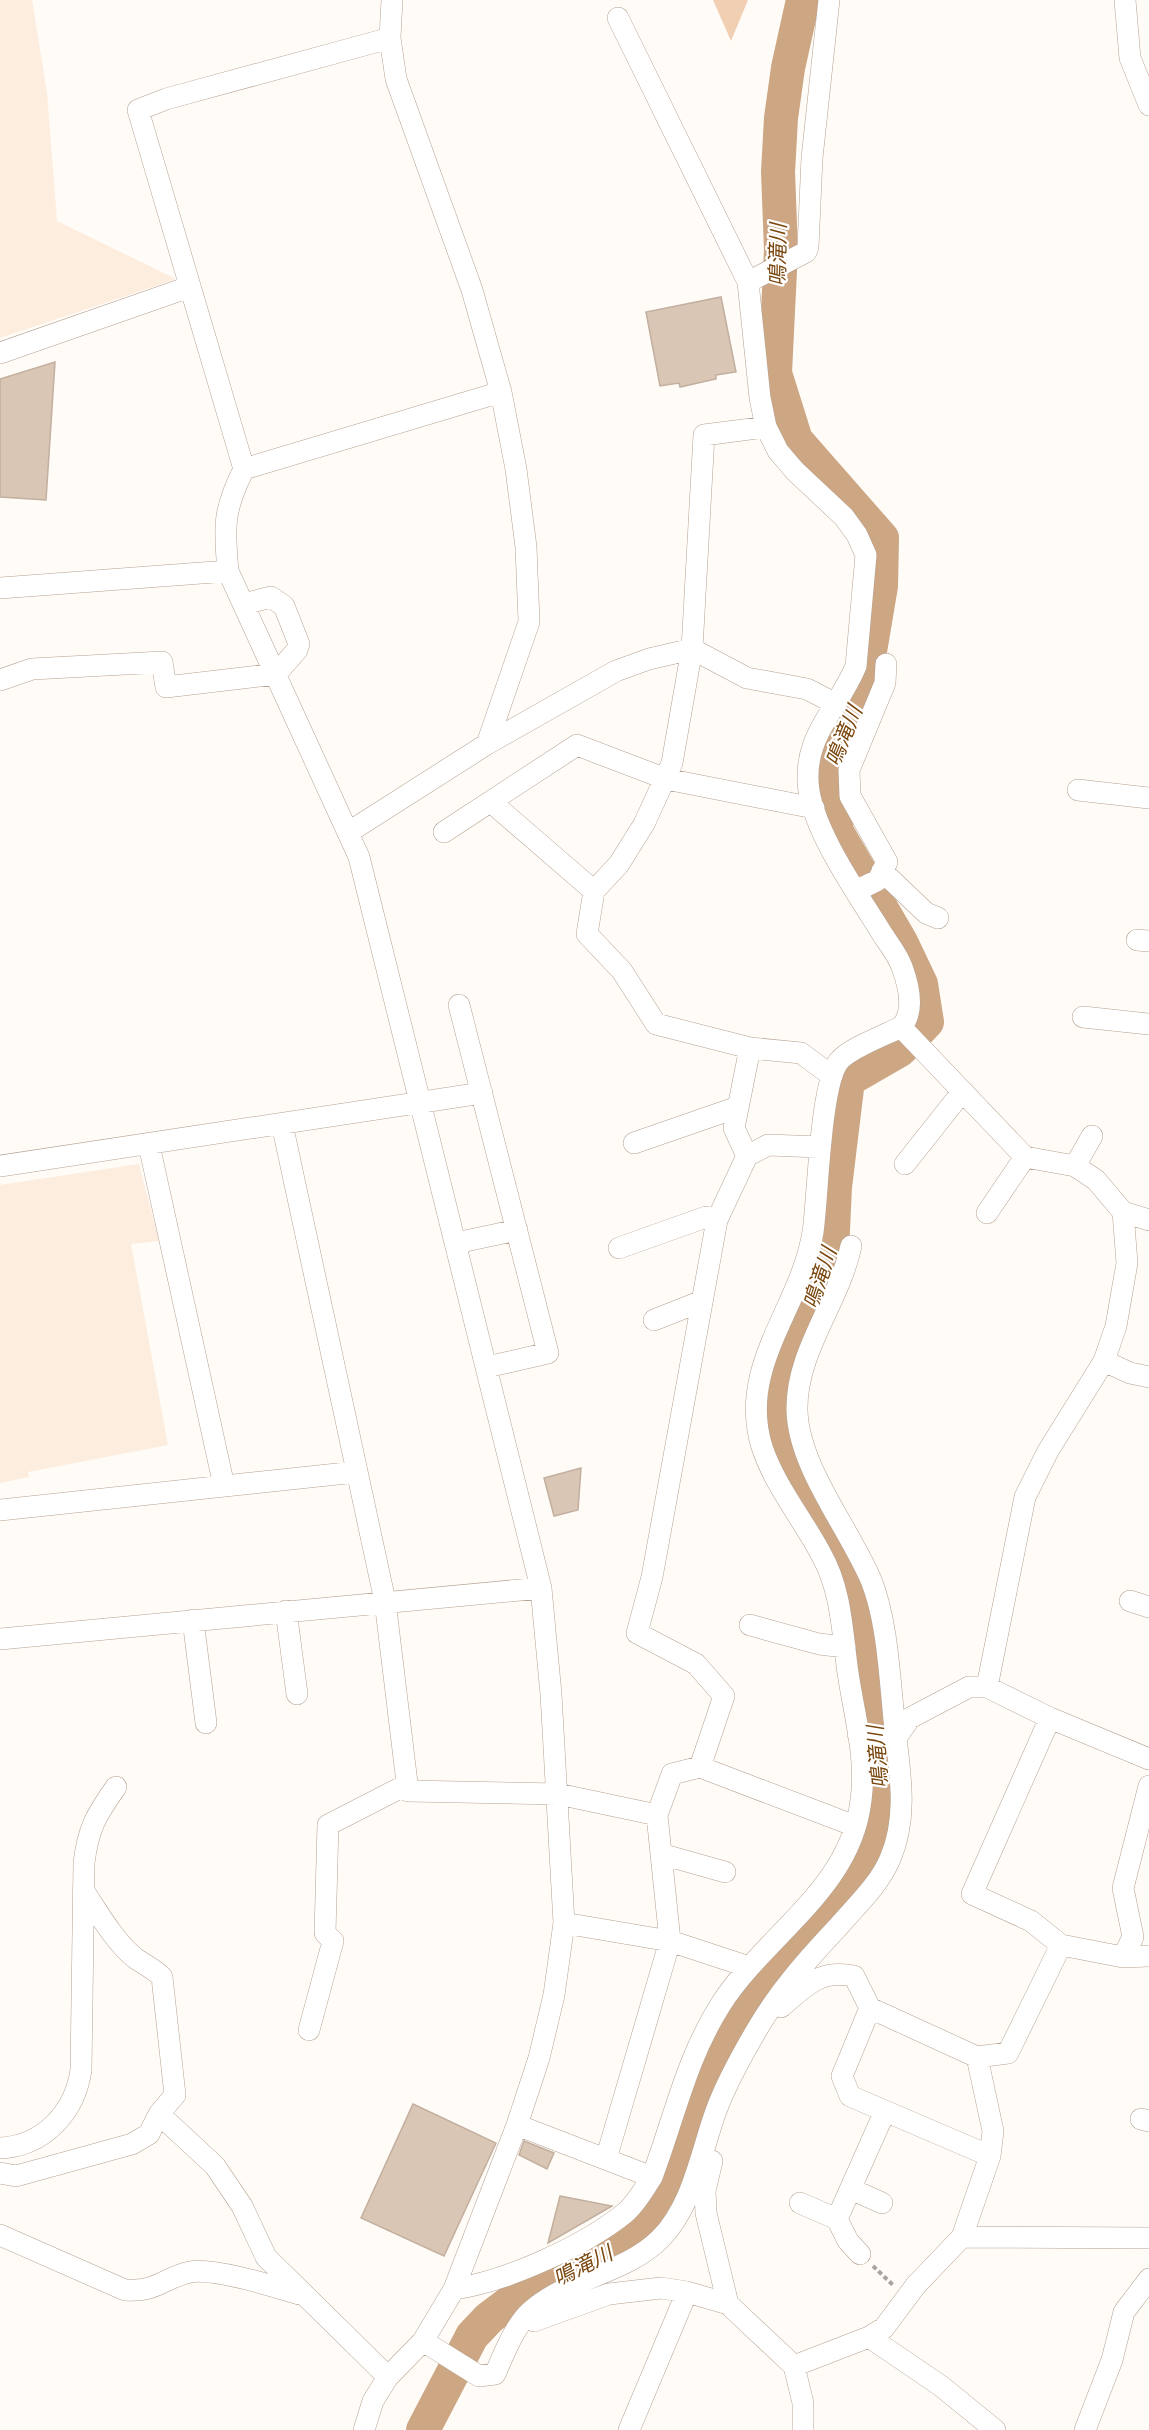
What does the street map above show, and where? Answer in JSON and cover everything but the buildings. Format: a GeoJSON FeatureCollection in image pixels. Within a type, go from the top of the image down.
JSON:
{"type":"FeatureCollection","features":[{"type":"Feature","properties":{"kind":"street"},"geometry":{"type":"LineString","coordinates":[[392,0],[390,38],[396,78],[472,290],[501,392],[516,469],[525,536],[530,622],[488,744]]}},
{"type":"Feature","properties":{"kind":"street"},"geometry":{"type":"LineString","coordinates":[[748,282],[806,252],[808,247],[812,158],[829,0]]}},
{"type":"Feature","properties":{"kind":"street"},"geometry":{"type":"LineString","coordinates":[[1125,0],[1130,58],[1149,105]]}},
{"type":"Feature","properties":{"kind":"street"},"geometry":{"type":"LineString","coordinates":[[618,18],[748,282],[760,398],[766,427],[778,451],[795,471],[844,518],[857,535],[866,555],[856,666],[849,682],[818,731],[810,755],[809,789],[814,808],[869,883],[902,967],[910,1004],[909,1036],[1025,1157],[1075,1166],[1096,1180],[1123,1212],[1149,1220]]}},
{"type":"Feature","properties":{"kind":"street"},"geometry":{"type":"LineString","coordinates":[[244,470],[138,110],[166,99],[390,38]]}},
{"type":"Feature","properties":{"kind":"street"},"geometry":{"type":"LineString","coordinates":[[0,353],[189,287]]}},
{"type":"Feature","properties":{"kind":"street"},"geometry":{"type":"LineString","coordinates":[[364,2430],[373,2401],[388,2377],[423,2341],[454,2289],[517,2126],[540,2058],[554,1995],[564,1923],[558,1794],[541,1588],[359,857],[228,571],[224,528],[230,496],[244,470],[501,392]]}},
{"type":"Feature","properties":{"kind":"street"},"geometry":{"type":"LineString","coordinates":[[766,427],[705,435],[692,649],[672,763],[644,824],[619,864],[594,891],[587,934],[622,971],[656,1024],[750,1048],[801,1053],[832,1076]]}},
{"type":"Feature","properties":{"kind":"street"},"geometry":{"type":"LineString","coordinates":[[0,588],[228,571]]}},
{"type":"Feature","properties":{"kind":"street"},"geometry":{"type":"LineString","coordinates":[[0,680],[32,669],[162,662],[166,687],[276,674],[297,650],[299,644],[284,606],[271,597],[244,604]]}},
{"type":"Feature","properties":{"kind":"street"},"geometry":{"type":"LineString","coordinates":[[349,832],[488,744],[616,671],[649,659],[692,649],[747,678],[807,689],[834,703]]}},
{"type":"Feature","properties":{"kind":"street"},"geometry":{"type":"LineString","coordinates":[[869,883],[886,862],[850,796],[849,770],[885,683],[886,664]]}},
{"type":"Feature","properties":{"kind":"street"},"geometry":{"type":"LineString","coordinates":[[444,832],[577,745],[666,779],[814,808]]}},
{"type":"Feature","properties":{"kind":"street"},"geometry":{"type":"LineString","coordinates":[[1078,790],[1149,798]]}},
{"type":"Feature","properties":{"kind":"street"},"geometry":{"type":"LineString","coordinates":[[490,802],[594,891]]}},
{"type":"Feature","properties":{"kind":"street"},"geometry":{"type":"LineString","coordinates":[[869,883],[938,918]]}},
{"type":"Feature","properties":{"kind":"street"},"geometry":{"type":"LineString","coordinates":[[459,1005],[548,1353],[487,1366]]}},
{"type":"Feature","properties":{"kind":"street"},"geometry":{"type":"LineString","coordinates":[[1083,1017],[1149,1024]]}},
{"type":"Feature","properties":{"kind":"street"},"geometry":{"type":"LineString","coordinates":[[454,2289],[481,2285],[576,2245],[626,2212],[652,2177],[693,2053],[722,2002],[749,1967],[830,1878],[843,1860],[855,1827],[861,1801],[863,1734],[845,1647],[838,1595],[822,1556],[780,1488],[762,1446],[756,1398],[766,1350],[796,1287],[813,1234],[820,1147],[832,1076],[838,1062],[909,1036]]}},
{"type":"Feature","properties":{"kind":"street"},"geometry":{"type":"LineString","coordinates":[[747,1156],[734,1128],[750,1048]]}},
{"type":"Feature","properties":{"kind":"street"},"geometry":{"type":"LineString","coordinates":[[905,1164],[962,1092]]}},
{"type":"Feature","properties":{"kind":"street"},"geometry":{"type":"LineString","coordinates":[[0,1166],[482,1093]]}},
{"type":"Feature","properties":{"kind":"street"},"geometry":{"type":"LineString","coordinates":[[634,1143],[738,1107]]}},
{"type":"Feature","properties":{"kind":"street"},"geometry":{"type":"LineString","coordinates":[[282,1124],[385,1601],[408,1791],[558,1794],[657,1815]]}},
{"type":"Feature","properties":{"kind":"street"},"geometry":{"type":"LineString","coordinates":[[1075,1166],[1092,1136]]}},
{"type":"Feature","properties":{"kind":"street"},"geometry":{"type":"LineString","coordinates":[[149,1145],[224,1486]]}},
{"type":"Feature","properties":{"kind":"street"},"geometry":{"type":"LineString","coordinates":[[700,1767],[724,1696],[696,1664],[637,1633],[652,1577],[717,1220],[747,1156],[768,1145],[820,1147]]}},
{"type":"Feature","properties":{"kind":"street"},"geometry":{"type":"LineString","coordinates":[[987,1213],[1025,1157]]}},
{"type":"Feature","properties":{"kind":"street"},"geometry":{"type":"LineString","coordinates":[[987,1688],[1025,1497],[1048,1451],[1104,1361],[1116,1326],[1127,1263],[1123,1212]]}},
{"type":"Feature","properties":{"kind":"street"},"geometry":{"type":"LineString","coordinates":[[619,1248],[706,1217],[717,1220]]}},
{"type":"Feature","properties":{"kind":"street"},"geometry":{"type":"LineString","coordinates":[[456,1243],[517,1230]]}},
{"type":"Feature","properties":{"kind":"street"},"geometry":{"type":"LineString","coordinates":[[423,2341],[479,2376],[495,2374],[530,2312],[560,2293],[635,2258],[661,2239],[691,2187],[729,2082],[760,2025],[794,1975],[871,1890],[890,1859],[901,1823],[902,1793],[893,1738],[880,1607],[851,1537],[811,1468],[800,1434],[797,1410],[799,1382],[805,1359],[841,1282],[851,1246]]}},
{"type":"Feature","properties":{"kind":"street"},"geometry":{"type":"LineString","coordinates":[[654,1320],[702,1301]]}},
{"type":"Feature","properties":{"kind":"street"},"geometry":{"type":"LineString","coordinates":[[1104,1361],[1149,1377]]}},
{"type":"Feature","properties":{"kind":"street"},"geometry":{"type":"LineString","coordinates":[[0,1510],[356,1472]]}},
{"type":"Feature","properties":{"kind":"street"},"geometry":{"type":"LineString","coordinates":[[0,1639],[541,1588]]}},
{"type":"Feature","properties":{"kind":"street"},"geometry":{"type":"LineString","coordinates":[[286,1611],[297,1694]]}},
{"type":"Feature","properties":{"kind":"street"},"geometry":{"type":"LineString","coordinates":[[193,1620],[206,1723]]}},
{"type":"Feature","properties":{"kind":"street"},"geometry":{"type":"LineString","coordinates":[[750,1624],[819,1644],[845,1647]]}},
{"type":"Feature","properties":{"kind":"street"},"geometry":{"type":"LineString","coordinates":[[893,1738],[910,1718],[969,1687],[987,1688],[1050,1718],[1149,1759]]}},
{"type":"Feature","properties":{"kind":"street"},"geometry":{"type":"LineString","coordinates":[[1050,1718],[972,1894],[1031,1921],[1061,1945],[1123,1957],[1149,1956]]}},
{"type":"Feature","properties":{"kind":"street"},"geometry":{"type":"LineString","coordinates":[[863,1734],[893,1738]]}},
{"type":"Feature","properties":{"kind":"street"},"geometry":{"type":"LineString","coordinates":[[606,2159],[670,1941],[657,1815],[672,1774],[700,1767],[855,1827]]}},
{"type":"Feature","properties":{"kind":"street"},"geometry":{"type":"LineString","coordinates":[[309,2030],[333,1941],[325,1933],[328,1825],[406,1785]]}},
{"type":"Feature","properties":{"kind":"street"},"geometry":{"type":"LineString","coordinates":[[1123,1957],[1133,1937],[1123,1888],[1149,1786]]}},
{"type":"Feature","properties":{"kind":"street"},"geometry":{"type":"LineString","coordinates":[[0,2148],[14,2147],[42,2137],[71,2102],[78,2088],[81,2070],[83,1890],[87,1838],[96,1815],[116,1788]]}},
{"type":"Feature","properties":{"kind":"street"},"geometry":{"type":"LineString","coordinates":[[661,1854],[725,1872]]}},
{"type":"Feature","properties":{"kind":"street"},"geometry":{"type":"LineString","coordinates":[[0,2173],[16,2176],[132,2144],[149,2134],[159,2114],[175,2095],[162,1977],[128,1949],[112,1932],[83,1890]]}},
{"type":"Feature","properties":{"kind":"street"},"geometry":{"type":"LineString","coordinates":[[564,1923],[670,1941],[749,1967]]}},
{"type":"Feature","properties":{"kind":"street"},"geometry":{"type":"LineString","coordinates":[[760,2025],[818,1976],[844,1974],[854,1976],[870,2008],[977,2057],[1008,2053],[1061,1945]]}},
{"type":"Feature","properties":{"kind":"street"},"geometry":{"type":"LineString","coordinates":[[870,2008],[842,2076],[850,2096],[990,2156]]}},
{"type":"Feature","properties":{"kind":"street"},"geometry":{"type":"LineString","coordinates":[[794,2366],[869,2337],[884,2328],[906,2298],[962,2236],[990,2156],[993,2131],[977,2057]]}},
{"type":"Feature","properties":{"kind":"street"},"geometry":{"type":"LineString","coordinates":[[728,2304],[706,2213],[705,2191],[729,2082]]}},
{"type":"Feature","properties":{"kind":"street"},"geometry":{"type":"LineString","coordinates":[[837,2219],[885,2111]]}},
{"type":"Feature","properties":{"kind":"street"},"geometry":{"type":"LineString","coordinates":[[159,2114],[214,2166],[242,2206],[266,2257],[303,2296],[388,2377]]}},
{"type":"Feature","properties":{"kind":"street"},"geometry":{"type":"LineString","coordinates":[[517,2126],[652,2177]]}},
{"type":"Feature","properties":{"kind":"street"},"geometry":{"type":"LineString","coordinates":[[851,2189],[882,2203]]}},
{"type":"Feature","properties":{"kind":"street"},"geometry":{"type":"LineString","coordinates":[[800,2203],[837,2219],[848,2241],[860,2253]]}},
{"type":"Feature","properties":{"kind":"street"},"geometry":{"type":"LineString","coordinates":[[0,2235],[124,2290],[144,2291],[192,2271],[247,2278],[303,2296]]}},
{"type":"Feature","properties":{"kind":"street"},"geometry":{"type":"LineString","coordinates":[[962,2236],[1149,2238]]}},
{"type":"Feature","properties":{"kind":"street"},"geometry":{"type":"LineString","coordinates":[[1084,2430],[1112,2360],[1124,2312],[1149,2278]]}},
{"type":"Feature","properties":{"kind":"street"},"geometry":{"type":"LineString","coordinates":[[520,2327],[555,2312],[609,2294],[661,2288],[687,2292],[728,2304],[794,2366],[803,2403],[803,2430]]}},
{"type":"Feature","properties":{"kind":"street"},"geometry":{"type":"LineString","coordinates":[[629,2430],[687,2292]]}},
{"type":"Feature","properties":{"kind":"street"},"geometry":{"type":"LineString","coordinates":[[869,2337],[941,2386],[995,2430]]}},
{"type":"Feature","properties":{"kind":"path"},"geometry":{"type":"LineString","coordinates":[[860,2253],[906,2298]]}},
{"type":"Feature","properties":{"kind":"shaded area"},"geometry":{"type":"Polygon","coordinates":[[[0,0],[32,0],[47,93],[57,221],[176,279],[0,338],[0,0]]]}},
{"type":"Feature","properties":{"kind":"shaded area"},"geometry":{"type":"Polygon","coordinates":[[[713,0],[748,0],[731,41],[713,0]]]}},
{"type":"Feature","properties":{"kind":"shaded area"},"geometry":{"type":"Polygon","coordinates":[[[139,1164],[159,1241],[131,1244],[168,1445],[28,1472],[29,1477],[0,1483],[0,1185],[139,1164]]]}},
{"type":"Feature","properties":{"kind":"waterway","name":"鳴滝川"},"geometry":{"type":"LineString","coordinates":[[423,2430],[472,2336],[489,2318],[513,2300],[612,2254],[644,2224],[664,2198],[726,2048],[756,1999],[821,1928],[849,1888],[876,1840],[882,1811],[881,1759],[864,1644],[849,1573],[786,1455],[783,1414],[783,1380],[832,1251],[835,1187],[848,1080],[900,1050],[927,1022],[921,984],[901,942],[837,832],[828,772],[864,687],[881,586],[882,538],[796,440],[775,373],[781,250],[778,172],[781,118],[788,68],[803,0]]}}]}
